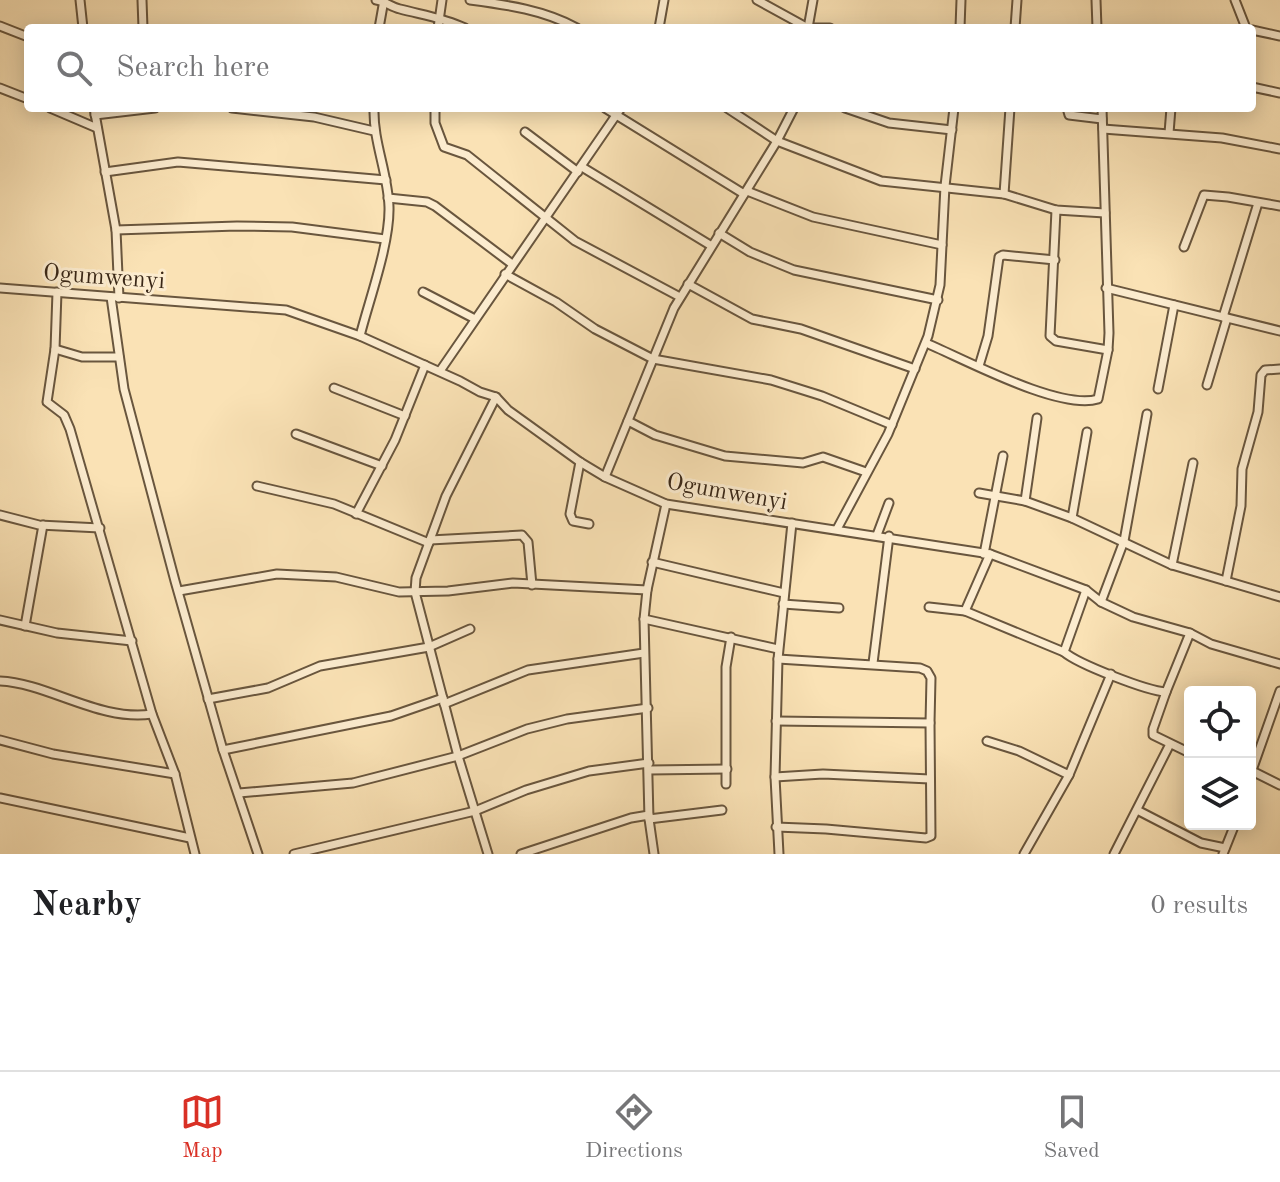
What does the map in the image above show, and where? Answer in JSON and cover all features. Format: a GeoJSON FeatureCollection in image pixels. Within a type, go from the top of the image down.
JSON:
{"type":"FeatureCollection","features":[{"type":"Feature","properties":{"kind":"street"},"geometry":{"type":"LineString","coordinates":[[80,0],[83,24]]}},
{"type":"Feature","properties":{"kind":"street"},"geometry":{"type":"LineString","coordinates":[[142,0],[143,24]]}},
{"type":"Feature","properties":{"kind":"street"},"geometry":{"type":"LineString","coordinates":[[376,0],[456,24]]}},
{"type":"Feature","properties":{"kind":"street"},"geometry":{"type":"LineString","coordinates":[[380,24],[384,0]]}},
{"type":"Feature","properties":{"kind":"street"},"geometry":{"type":"LineString","coordinates":[[438,24],[442,0]]}},
{"type":"Feature","properties":{"kind":"street"},"geometry":{"type":"LineString","coordinates":[[470,0],[526,8],[558,17],[570,24]]}},
{"type":"Feature","properties":{"kind":"street"},"geometry":{"type":"LineString","coordinates":[[660,24],[664,0]]}},
{"type":"Feature","properties":{"kind":"street"},"geometry":{"type":"LineString","coordinates":[[757,0],[802,24]]}},
{"type":"Feature","properties":{"kind":"street"},"geometry":{"type":"LineString","coordinates":[[810,24],[813,0]]}},
{"type":"Feature","properties":{"kind":"street"},"geometry":{"type":"LineString","coordinates":[[960,0],[960,24]]}},
{"type":"Feature","properties":{"kind":"street"},"geometry":{"type":"LineString","coordinates":[[1015,24],[1017,0]]}},
{"type":"Feature","properties":{"kind":"street"},"geometry":{"type":"LineString","coordinates":[[1096,0],[1097,24]]}},
{"type":"Feature","properties":{"kind":"street"},"geometry":{"type":"LineString","coordinates":[[1235,0],[1244,24]]}},
{"type":"Feature","properties":{"kind":"street"},"geometry":{"type":"LineString","coordinates":[[0,26],[24,35]]}},
{"type":"Feature","properties":{"kind":"street"},"geometry":{"type":"LineString","coordinates":[[1256,31],[1280,36]]}},
{"type":"Feature","properties":{"kind":"street"},"geometry":{"type":"LineString","coordinates":[[0,88],[24,97]]}},
{"type":"Feature","properties":{"kind":"street"},"geometry":{"type":"LineString","coordinates":[[1256,88],[1280,93]]}},
{"type":"Feature","properties":{"kind":"street"},"geometry":{"type":"LineString","coordinates":[[59,112],[97,128]]}},
{"type":"Feature","properties":{"kind":"street"},"geometry":{"type":"LineString","coordinates":[[95,112],[116,230],[115,298],[124,389],[210,699],[258,854]]}},
{"type":"Feature","properties":{"kind":"street"},"geometry":{"type":"LineString","coordinates":[[268,112],[314,117],[374,131]]}},
{"type":"Feature","properties":{"kind":"street"},"geometry":{"type":"LineString","coordinates":[[360,336],[385,239],[388,198],[374,131],[374,112]]}},
{"type":"Feature","properties":{"kind":"street"},"geometry":{"type":"LineString","coordinates":[[435,112],[435,123],[444,147],[467,155],[575,241],[680,297]]}},
{"type":"Feature","properties":{"kind":"street"},"geometry":{"type":"LineString","coordinates":[[440,371],[619,112],[746,192],[813,217],[942,245]]}},
{"type":"Feature","properties":{"kind":"street"},"geometry":{"type":"LineString","coordinates":[[733,112],[777,141],[881,181],[1004,194],[1056,210],[1105,213]]}},
{"type":"Feature","properties":{"kind":"street"},"geometry":{"type":"LineString","coordinates":[[605,477],[680,297],[792,112]]}},
{"type":"Feature","properties":{"kind":"street"},"geometry":{"type":"LineString","coordinates":[[857,112],[889,123],[952,130]]}},
{"type":"Feature","properties":{"kind":"street"},"geometry":{"type":"LineString","coordinates":[[837,529],[892,425],[926,343],[938,300],[945,186],[954,112]]}},
{"type":"Feature","properties":{"kind":"street"},"geometry":{"type":"LineString","coordinates":[[1004,194],[1010,112]]}},
{"type":"Feature","properties":{"kind":"street"},"geometry":{"type":"LineString","coordinates":[[1068,112],[1069,115],[1102,119]]}},
{"type":"Feature","properties":{"kind":"street"},"geometry":{"type":"LineString","coordinates":[[926,343],[1031,389],[1079,402],[1095,401],[1100,395],[1108,350],[1102,112]]}},
{"type":"Feature","properties":{"kind":"street"},"geometry":{"type":"LineString","coordinates":[[1169,133],[1171,112]]}},
{"type":"Feature","properties":{"kind":"street"},"geometry":{"type":"LineString","coordinates":[[1103,129],[1222,138],[1280,149]]}},
{"type":"Feature","properties":{"kind":"street"},"geometry":{"type":"LineString","coordinates":[[525,132],[580,170],[710,245]]}},
{"type":"Feature","properties":{"kind":"street"},"geometry":{"type":"LineString","coordinates":[[105,172],[178,162],[386,180]]}},
{"type":"Feature","properties":{"kind":"street"},"geometry":{"type":"LineString","coordinates":[[1184,247],[1204,195],[1280,206]]}},
{"type":"Feature","properties":{"kind":"street"},"geometry":{"type":"LineString","coordinates":[[388,198],[421,201],[435,206],[512,264]]}},
{"type":"Feature","properties":{"kind":"street"},"geometry":{"type":"LineString","coordinates":[[1207,385],[1258,203]]}},
{"type":"Feature","properties":{"kind":"street"},"geometry":{"type":"LineString","coordinates":[[1056,210],[1050,336],[1056,341],[1108,350]]}},
{"type":"Feature","properties":{"kind":"street"},"geometry":{"type":"LineString","coordinates":[[116,230],[292,227],[385,239]]}},
{"type":"Feature","properties":{"kind":"street"},"geometry":{"type":"LineString","coordinates":[[719,233],[750,252],[794,270],[938,300]]}},
{"type":"Feature","properties":{"kind":"street"},"geometry":{"type":"LineString","coordinates":[[979,366],[988,336],[999,257],[1055,260]]}},
{"type":"Feature","properties":{"kind":"street"},"geometry":{"type":"LineString","coordinates":[[505,274],[556,302],[595,329],[653,359],[771,380],[822,396],[892,425]]}},
{"type":"Feature","properties":{"kind":"street"},"geometry":{"type":"LineString","coordinates":[[688,284],[752,319],[801,329],[915,369]]}},
{"type":"Feature","properties":{"kind":"street","name":"Ogumwenyi"},"geometry":{"type":"LineString","coordinates":[[0,288],[286,310],[360,336],[496,397],[508,410],[580,462],[605,477],[666,504],[889,536],[987,554],[1086,590],[1101,602],[1147,622],[1190,633],[1211,644],[1280,664]]}},
{"type":"Feature","properties":{"kind":"street"},"geometry":{"type":"LineString","coordinates":[[1106,288],[1280,331]]}},
{"type":"Feature","properties":{"kind":"street"},"geometry":{"type":"LineString","coordinates":[[57,292],[55,349],[47,402],[64,415],[70,429],[152,714],[175,774],[195,854]]}},
{"type":"Feature","properties":{"kind":"street"},"geometry":{"type":"LineString","coordinates":[[423,292],[475,319]]}},
{"type":"Feature","properties":{"kind":"street"},"geometry":{"type":"LineString","coordinates":[[1158,389],[1174,305]]}},
{"type":"Feature","properties":{"kind":"street"},"geometry":{"type":"LineString","coordinates":[[55,349],[82,357],[119,357]]}},
{"type":"Feature","properties":{"kind":"street"},"geometry":{"type":"LineString","coordinates":[[356,514],[382,466],[425,365]]}},
{"type":"Feature","properties":{"kind":"street"},"geometry":{"type":"LineString","coordinates":[[1226,581],[1241,506],[1242,469],[1258,412],[1261,375],[1265,370],[1280,369]]}},
{"type":"Feature","properties":{"kind":"street"},"geometry":{"type":"LineString","coordinates":[[334,388],[405,416]]}},
{"type":"Feature","properties":{"kind":"street"},"geometry":{"type":"LineString","coordinates":[[488,854],[458,756],[415,592],[416,578],[446,496],[496,397]]}},
{"type":"Feature","properties":{"kind":"street"},"geometry":{"type":"LineString","coordinates":[[1101,602],[1124,541],[1147,414]]}},
{"type":"Feature","properties":{"kind":"street"},"geometry":{"type":"LineString","coordinates":[[1025,501],[1037,418]]}},
{"type":"Feature","properties":{"kind":"street"},"geometry":{"type":"LineString","coordinates":[[628,421],[655,435],[725,456],[803,463],[823,457],[866,472]]}},
{"type":"Feature","properties":{"kind":"street"},"geometry":{"type":"LineString","coordinates":[[1072,518],[1087,432]]}},
{"type":"Feature","properties":{"kind":"street"},"geometry":{"type":"LineString","coordinates":[[296,434],[382,466]]}},
{"type":"Feature","properties":{"kind":"street"},"geometry":{"type":"LineString","coordinates":[[965,611],[987,554],[1003,456]]}},
{"type":"Feature","properties":{"kind":"street"},"geometry":{"type":"LineString","coordinates":[[580,462],[570,514],[573,521],[589,524]]}},
{"type":"Feature","properties":{"kind":"street"},"geometry":{"type":"LineString","coordinates":[[1172,565],[1193,463]]}},
{"type":"Feature","properties":{"kind":"street"},"geometry":{"type":"LineString","coordinates":[[257,486],[334,504],[429,542],[522,535],[528,542],[532,585]]}},
{"type":"Feature","properties":{"kind":"street"},"geometry":{"type":"LineString","coordinates":[[979,493],[1025,501],[1072,518],[1172,565],[1280,597]]}},
{"type":"Feature","properties":{"kind":"street"},"geometry":{"type":"LineString","coordinates":[[877,535],[889,503]]}},
{"type":"Feature","properties":{"kind":"street"},"geometry":{"type":"LineString","coordinates":[[654,854],[649,817],[644,619],[652,562],[666,504]]}},
{"type":"Feature","properties":{"kind":"street"},"geometry":{"type":"LineString","coordinates":[[0,515],[43,525],[100,528]]}},
{"type":"Feature","properties":{"kind":"street"},"geometry":{"type":"LineString","coordinates":[[779,854],[775,777],[778,649],[792,523]]}},
{"type":"Feature","properties":{"kind":"street"},"geometry":{"type":"LineString","coordinates":[[25,626],[43,525]]}},
{"type":"Feature","properties":{"kind":"street"},"geometry":{"type":"LineString","coordinates":[[873,663],[889,536]]}},
{"type":"Feature","properties":{"kind":"street"},"geometry":{"type":"LineString","coordinates":[[652,562],[784,593]]}},
{"type":"Feature","properties":{"kind":"street"},"geometry":{"type":"LineString","coordinates":[[179,591],[277,574],[336,577],[399,592],[498,584],[647,590]]}},
{"type":"Feature","properties":{"kind":"street"},"geometry":{"type":"LineString","coordinates":[[1064,652],[1086,590]]}},
{"type":"Feature","properties":{"kind":"street"},"geometry":{"type":"LineString","coordinates":[[783,604],[839,608]]}},
{"type":"Feature","properties":{"kind":"street"},"geometry":{"type":"LineString","coordinates":[[929,607],[965,611],[1012,628],[1111,674],[1155,691],[1166,692]]}},
{"type":"Feature","properties":{"kind":"street"},"geometry":{"type":"LineString","coordinates":[[644,619],[778,649]]}},
{"type":"Feature","properties":{"kind":"street"},"geometry":{"type":"LineString","coordinates":[[0,620],[57,633],[132,641]]}},
{"type":"Feature","properties":{"kind":"street"},"geometry":{"type":"LineString","coordinates":[[210,699],[268,688],[320,666],[429,647],[470,629]]}},
{"type":"Feature","properties":{"kind":"street"},"geometry":{"type":"LineString","coordinates":[[1184,750],[1153,735],[1153,729],[1190,633]]}},
{"type":"Feature","properties":{"kind":"street"},"geometry":{"type":"LineString","coordinates":[[726,784],[726,667],[731,637]]}},
{"type":"Feature","properties":{"kind":"street"},"geometry":{"type":"LineString","coordinates":[[225,750],[391,716],[444,701],[528,670],[644,653]]}},
{"type":"Feature","properties":{"kind":"street"},"geometry":{"type":"LineString","coordinates":[[776,827],[926,838],[933,833],[931,678],[927,671],[873,663],[778,659]]}},
{"type":"Feature","properties":{"kind":"street"},"geometry":{"type":"LineString","coordinates":[[1024,854],[1069,775],[1111,674]]}},
{"type":"Feature","properties":{"kind":"street"},"geometry":{"type":"LineString","coordinates":[[0,681],[24,684],[84,706],[152,714]]}},
{"type":"Feature","properties":{"kind":"street"},"geometry":{"type":"LineString","coordinates":[[1256,758],[1280,691]]}},
{"type":"Feature","properties":{"kind":"street"},"geometry":{"type":"LineString","coordinates":[[239,793],[353,783],[458,756],[527,729],[567,719],[648,708]]}},
{"type":"Feature","properties":{"kind":"street"},"geometry":{"type":"LineString","coordinates":[[776,721],[930,723]]}},
{"type":"Feature","properties":{"kind":"street"},"geometry":{"type":"LineString","coordinates":[[1269,721],[1280,726]]}},
{"type":"Feature","properties":{"kind":"street"},"geometry":{"type":"LineString","coordinates":[[0,740],[53,754],[175,774]]}},
{"type":"Feature","properties":{"kind":"street"},"geometry":{"type":"LineString","coordinates":[[987,741],[1019,751],[1069,775]]}},
{"type":"Feature","properties":{"kind":"street"},"geometry":{"type":"LineString","coordinates":[[1114,854],[1170,744]]}},
{"type":"Feature","properties":{"kind":"street"},"geometry":{"type":"LineString","coordinates":[[294,854],[475,811],[526,790],[589,771],[649,766],[727,769]]}},
{"type":"Feature","properties":{"kind":"street"},"geometry":{"type":"LineString","coordinates":[[775,777],[823,774],[930,779]]}},
{"type":"Feature","properties":{"kind":"street"},"geometry":{"type":"LineString","coordinates":[[1256,774],[1280,785]]}},
{"type":"Feature","properties":{"kind":"street"},"geometry":{"type":"LineString","coordinates":[[0,798],[190,838]]}},
{"type":"Feature","properties":{"kind":"street"},"geometry":{"type":"LineString","coordinates":[[521,854],[631,818],[722,810]]}},
{"type":"Feature","properties":{"kind":"street"},"geometry":{"type":"LineString","coordinates":[[1137,810],[1201,843],[1224,851],[1233,830]]}}]}
